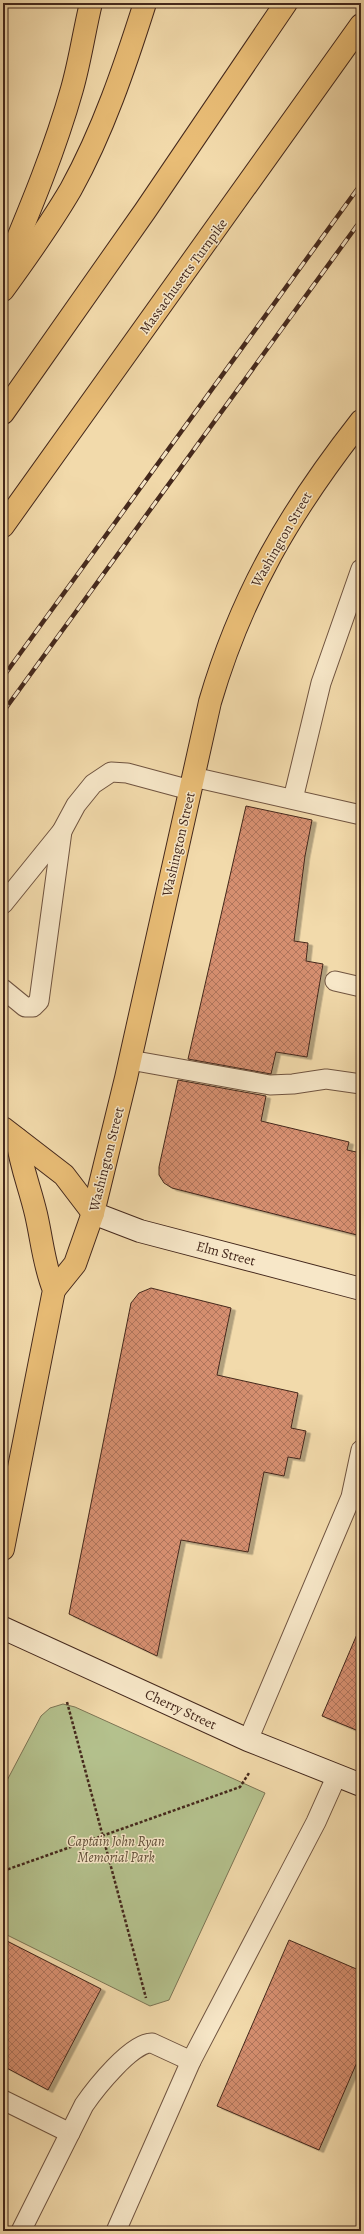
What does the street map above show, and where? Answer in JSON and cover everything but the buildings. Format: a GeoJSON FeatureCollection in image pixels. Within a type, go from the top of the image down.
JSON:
{"type":"FeatureCollection","features":[{"type":"Feature","properties":{"kind":"main road"},"geometry":{"type":"LineString","coordinates":[[3,274],[41,182],[66,109],[76,71],[90,3]]}},
{"type":"Feature","properties":{"kind":"main road"},"geometry":{"type":"LineString","coordinates":[[3,290],[49,226],[85,161],[111,103],[145,3]]}},
{"type":"Feature","properties":{"kind":"main road"},"geometry":{"type":"LineString","coordinates":[[3,413],[140,217],[286,3]]}},
{"type":"Feature","properties":{"kind":"main road","name":"Massachusetts Turnpike"},"geometry":{"type":"LineString","coordinates":[[3,526],[342,54],[361,25]]}},
{"type":"Feature","properties":{"kind":"main road"},"geometry":{"type":"LineString","coordinates":[[342,54],[361,33]]}},
{"type":"Feature","properties":{"kind":"main road","name":"Washington Street"},"geometry":{"type":"LineString","coordinates":[[54,1290],[75,1264],[93,1213],[130,1060],[191,784],[219,672],[229,641],[254,583],[303,499],[361,421]]}},
{"type":"Feature","properties":{"kind":"main road"},"geometry":{"type":"LineString","coordinates":[[10,1134],[42,1156],[64,1175],[93,1213]]}},
{"type":"Feature","properties":{"kind":"main road","name":"Washington Street"},"geometry":{"type":"LineString","coordinates":[[3,1550],[54,1290],[42,1249],[36,1214],[10,1134]]}},
{"type":"Feature","properties":{"kind":"street","name":"Elm Street"},"geometry":{"type":"LineString","coordinates":[[93,1213],[140,1231],[361,1289]]}},
{"type":"Feature","properties":{"kind":"street","name":"Cherry Street"},"geometry":{"type":"LineString","coordinates":[[3,1628],[248,1740],[361,1785]]}},
{"type":"Feature","properties":{"kind":"lane"},"geometry":{"type":"LineString","coordinates":[[293,799],[321,683],[361,569]]}},
{"type":"Feature","properties":{"kind":"lane"},"geometry":{"type":"LineString","coordinates":[[3,904],[62,831],[76,806],[93,784],[111,772],[293,799],[361,815]]}},
{"type":"Feature","properties":{"kind":"lane"},"geometry":{"type":"LineString","coordinates":[[3,989],[25,1007],[33,1007],[39,1001],[62,831]]}},
{"type":"Feature","properties":{"kind":"lane"},"geometry":{"type":"LineString","coordinates":[[335,981],[361,987]]}},
{"type":"Feature","properties":{"kind":"lane"},"geometry":{"type":"LineString","coordinates":[[130,1060],[270,1084],[293,1084],[326,1078],[361,1084]]}},
{"type":"Feature","properties":{"kind":"lane"},"geometry":{"type":"LineString","coordinates":[[248,1740],[350,1497],[361,1450]]}},
{"type":"Feature","properties":{"kind":"lane"},"geometry":{"type":"LineString","coordinates":[[116,2231],[191,2061],[316,1822],[337,1776]]}},
{"type":"Feature","properties":{"kind":"lane"},"geometry":{"type":"LineString","coordinates":[[21,2231],[84,2105],[97,2088],[141,2045],[146,2043],[159,2045],[191,2061]]}},
{"type":"Feature","properties":{"kind":"lane"},"geometry":{"type":"LineString","coordinates":[[3,2100],[70,2134]]}},
{"type":"Feature","properties":{"kind":"path"},"geometry":{"type":"LineString","coordinates":[[68,1702],[146,1998]]}},
{"type":"Feature","properties":{"kind":"path"},"geometry":{"type":"LineString","coordinates":[[3,1871],[240,1788],[249,1772]]}},
{"type":"Feature","properties":{"kind":"green space","name":"Captain John Ryan Memorial Park"},"geometry":{"type":"Polygon","coordinates":[[[63,1704],[75,1707],[265,1793],[169,2000],[150,2006],[3,1933],[3,1788],[41,1716],[50,1708],[63,1704]]]}},
{"type":"Feature","properties":{"kind":"railway"},"geometry":{"type":"LineString","coordinates":[[3,677],[361,184]]}},
{"type":"Feature","properties":{"kind":"railway"},"geometry":{"type":"LineString","coordinates":[[3,712],[361,220]]}}]}
